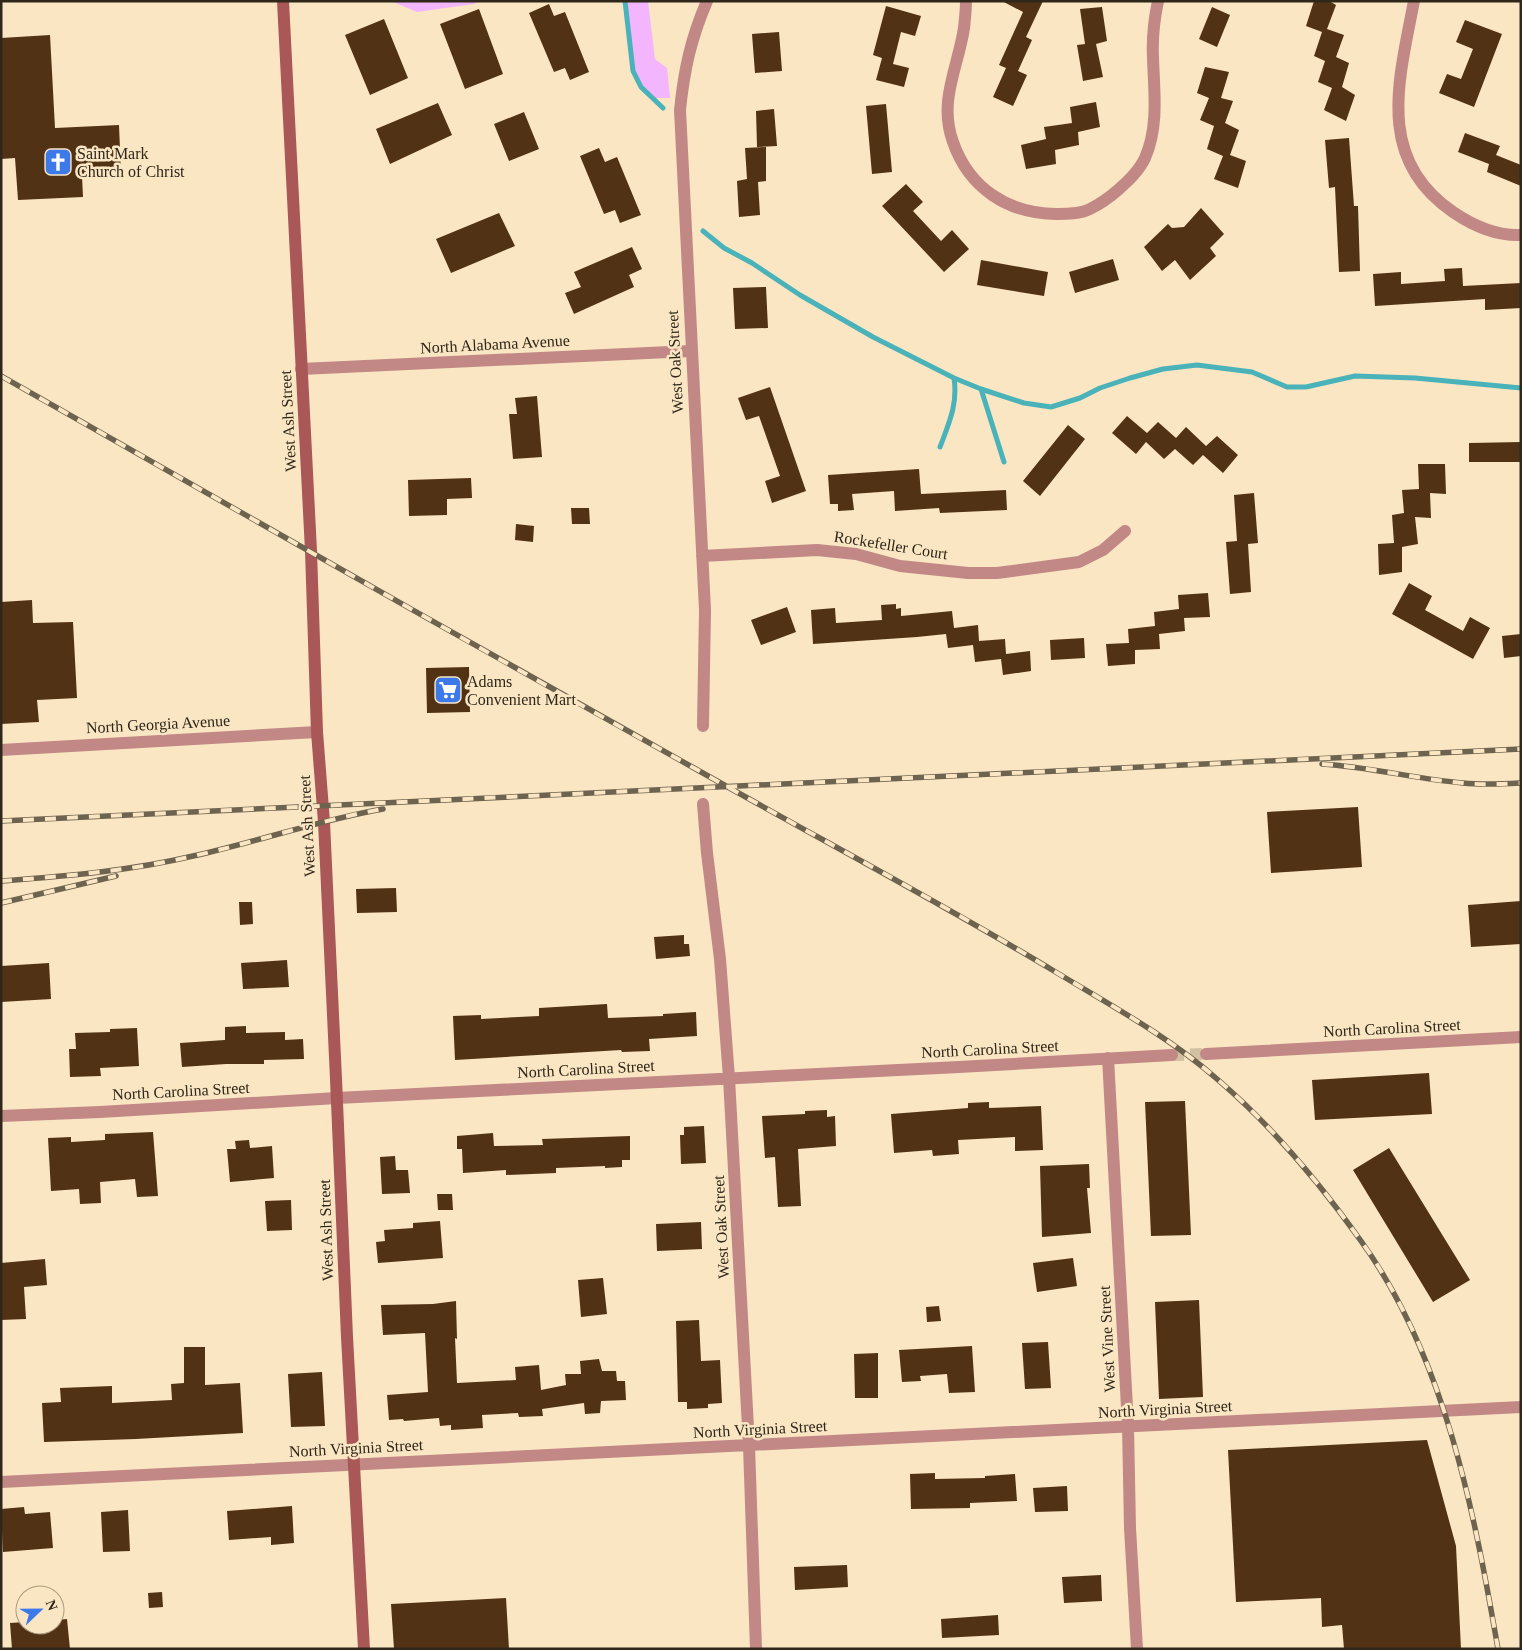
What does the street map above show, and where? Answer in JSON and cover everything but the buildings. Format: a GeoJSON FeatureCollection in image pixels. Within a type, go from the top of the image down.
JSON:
{"type":"FeatureCollection","features":[{"type":"Feature","properties":{"kind":"main road","name":"West Ash Street"},"geometry":{"type":"LineString","coordinates":[[283,1],[311,552],[317,732],[324,822],[347,1337],[364,1649]]}},
{"type":"Feature","properties":{"kind":"street","name":"West Oak Street"},"geometry":{"type":"LineString","coordinates":[[703,726],[706,610],[691,352],[680,110],[682,85],[690,46],[707,1]]}},
{"type":"Feature","properties":{"kind":"street"},"geometry":{"type":"LineString","coordinates":[[966,1],[964,28],[948,97],[948,121],[953,142],[964,165],[978,184],[996,199],[1020,210],[1041,214],[1067,214],[1089,210],[1109,198],[1129,180],[1144,159],[1152,135],[1154,119],[1153,33],[1158,1]]}},
{"type":"Feature","properties":{"kind":"street"},"geometry":{"type":"LineString","coordinates":[[1414,1],[1399,85],[1401,138],[1408,163],[1422,185],[1442,205],[1465,220],[1492,231],[1521,235]]}},
{"type":"Feature","properties":{"kind":"street","name":"North Alabama Avenue"},"geometry":{"type":"LineString","coordinates":[[301,369],[691,352]]}},
{"type":"Feature","properties":{"kind":"street","name":"Rockefeller Court"},"geometry":{"type":"LineString","coordinates":[[702,556],[825,551],[856,554],[908,567],[968,573],[997,573],[1079,562],[1103,550],[1125,531]]}},
{"type":"Feature","properties":{"kind":"street","name":"North Georgia Avenue"},"geometry":{"type":"LineString","coordinates":[[1,750],[317,732]]}},
{"type":"Feature","properties":{"kind":"street","name":"West Oak Street"},"geometry":{"type":"LineString","coordinates":[[703,804],[720,959],[729,1078],[749,1446],[756,1649]]}},
{"type":"Feature","properties":{"kind":"street","name":"North Carolina Street"},"geometry":{"type":"LineString","coordinates":[[1206,1054],[1521,1038]]}},
{"type":"Feature","properties":{"kind":"street","name":"North Carolina Street"},"geometry":{"type":"LineString","coordinates":[[1,1116],[1172,1055]]}},
{"type":"Feature","properties":{"kind":"street","name":"West Vine Street"},"geometry":{"type":"LineString","coordinates":[[1108,1058],[1128,1426],[1130,1528],[1137,1649]]}},
{"type":"Feature","properties":{"kind":"street","name":"North Virginia Street"},"geometry":{"type":"LineString","coordinates":[[1,1482],[1521,1407]]}},
{"type":"Feature","properties":{"kind":"shaded area"},"geometry":{"type":"Polygon","coordinates":[[[391,1],[478,1],[474,4],[417,12],[391,1]]]}},
{"type":"Feature","properties":{"kind":"shaded area"},"geometry":{"type":"Polygon","coordinates":[[[625,1],[648,1],[655,59],[667,68],[670,98],[653,98],[641,87],[633,71],[625,1]]]}},
{"type":"Feature","properties":{"kind":"waterway"},"geometry":{"type":"LineString","coordinates":[[625,1],[633,71],[641,87],[663,108]]}},
{"type":"Feature","properties":{"kind":"waterway"},"geometry":{"type":"LineString","coordinates":[[703,231],[724,248],[873,337],[954,378],[1024,403],[1051,407],[1080,398],[1100,388],[1130,378],[1163,369],[1197,365],[1252,372],[1287,387],[1306,387],[1355,376],[1415,378],[1521,388]]}},
{"type":"Feature","properties":{"kind":"waterway"},"geometry":{"type":"LineString","coordinates":[[940,447],[954,405],[954,378]]}},
{"type":"Feature","properties":{"kind":"waterway"},"geometry":{"type":"LineString","coordinates":[[981,389],[1004,462]]}},
{"type":"Feature","properties":{"kind":"tunnel"},"geometry":{"type":"LineString","coordinates":[[1172,1055],[1206,1054]]}},
{"type":"Feature","properties":{"kind":"railway"},"geometry":{"type":"LineString","coordinates":[[1,376],[520,671],[1010,945],[1159,1035],[1217,1079],[1276,1135],[1329,1197],[1361,1241],[1390,1286],[1414,1334],[1435,1385],[1452,1437],[1478,1543],[1498,1649]]}},
{"type":"Feature","properties":{"kind":"railway"},"geometry":{"type":"LineString","coordinates":[[1,821],[1521,749]]}},
{"type":"Feature","properties":{"kind":"railway"},"geometry":{"type":"LineString","coordinates":[[1322,764],[1463,783],[1521,783]]}},
{"type":"Feature","properties":{"kind":"railway"},"geometry":{"type":"LineString","coordinates":[[1,881],[145,866],[383,809]]}},
{"type":"Feature","properties":{"kind":"railway"},"geometry":{"type":"LineString","coordinates":[[1,903],[116,876]]}},
{"type":"Feature","properties":{"kind":"place","name":"Saint Mark Church of Christ"},"geometry":{"type":"Point","coordinates":[58,162]}},
{"type":"Feature","properties":{"kind":"place","name":"Adams Convenient Mart"},"geometry":{"type":"Point","coordinates":[448,690]}}]}
